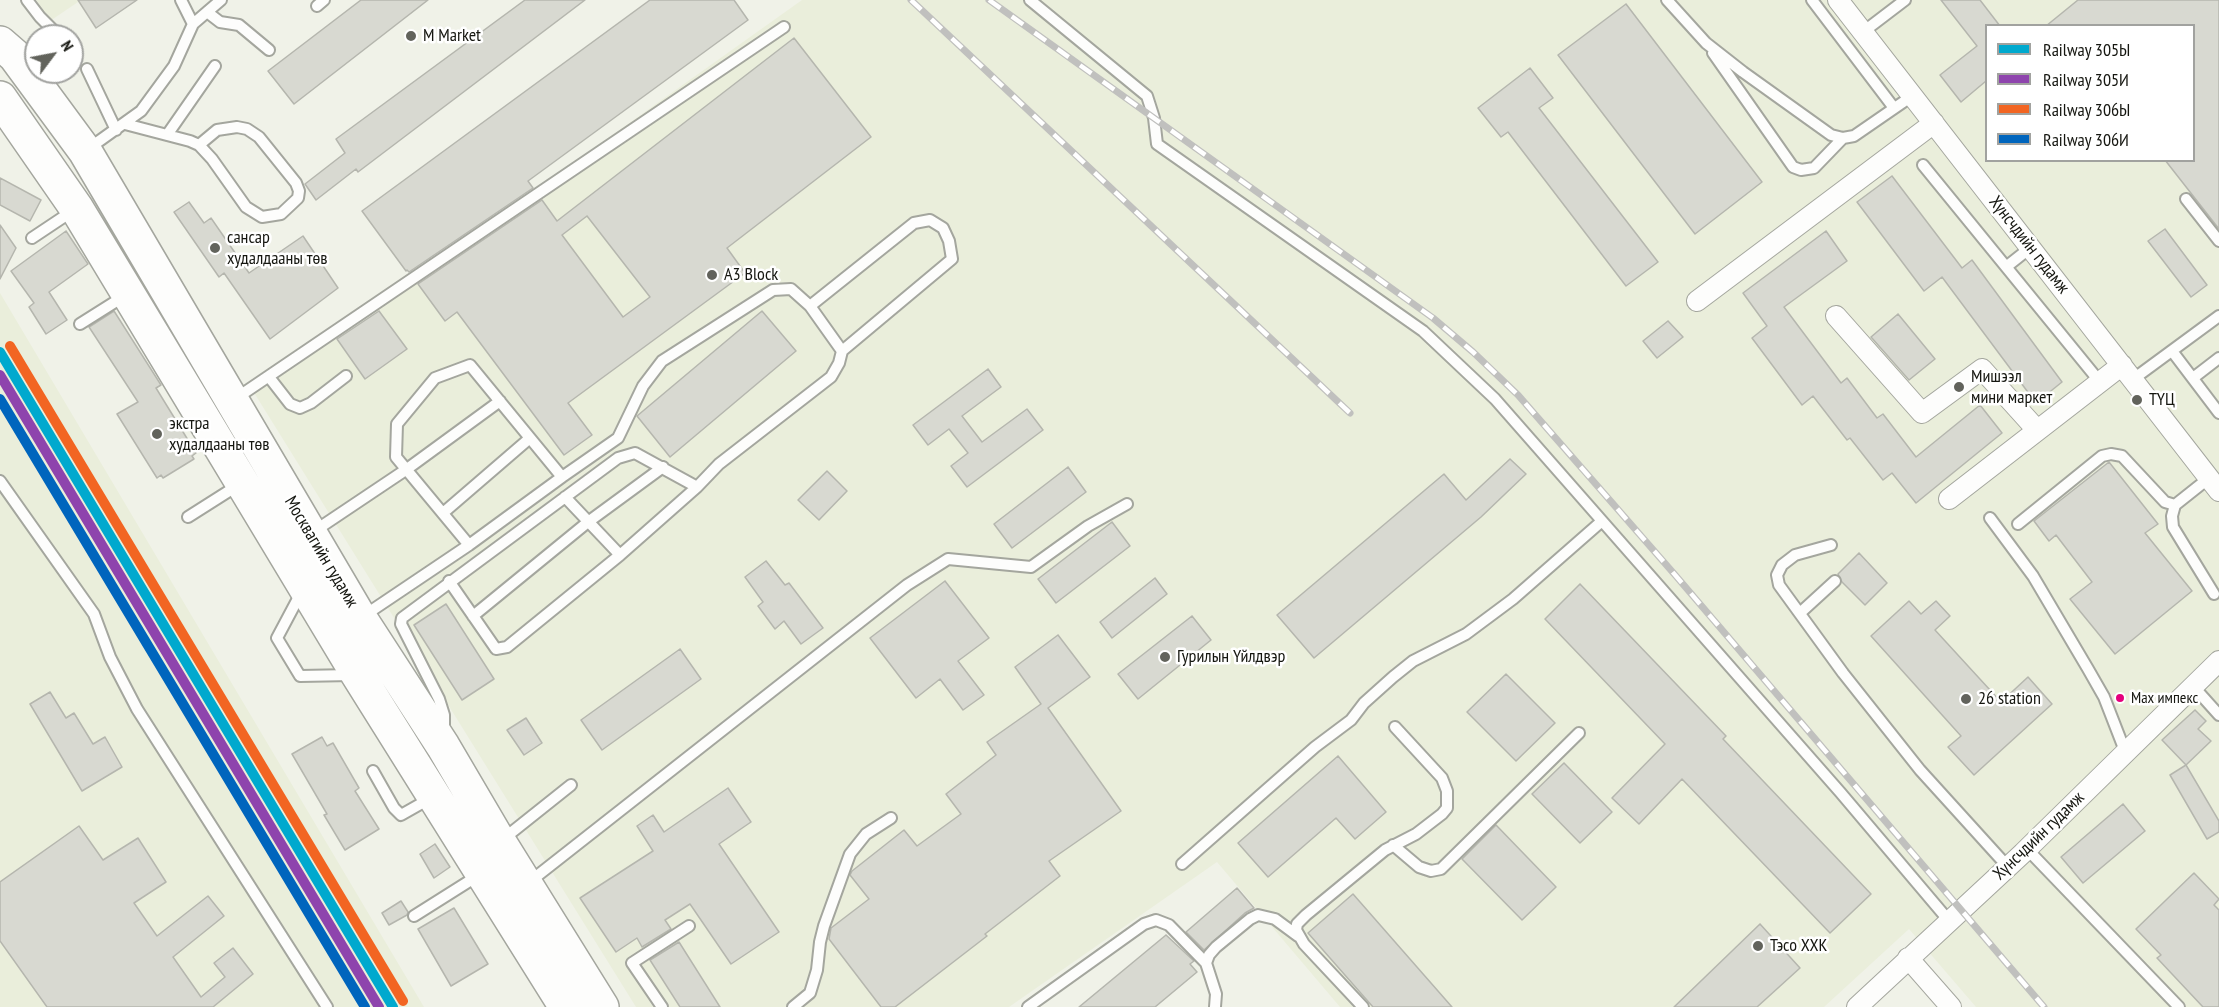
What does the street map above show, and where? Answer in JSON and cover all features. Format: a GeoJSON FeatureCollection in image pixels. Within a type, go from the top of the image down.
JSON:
{"type":"FeatureCollection","features":[{"type":"Feature","properties":{"kind":"highway","name":"Москвагийн гудамж"},"geometry":{"type":"LineString","coordinates":[[0,43],[15,56],[85,151],[360,618],[443,746],[602,1007]]}},
{"type":"Feature","properties":{"kind":"highway","name":"Москвагийн гудамж"},"geometry":{"type":"LineString","coordinates":[[2,101],[77,209],[358,675],[566,1007]]}},
{"type":"Feature","properties":{"kind":"street","name":"Хүнсчдийн гудамж"},"geometry":{"type":"LineString","coordinates":[[1838,0],[2214,485]]}},
{"type":"Feature","properties":{"kind":"street"},"geometry":{"type":"LineString","coordinates":[[1697,302],[1934,123]]}},
{"type":"Feature","properties":{"kind":"street"},"geometry":{"type":"LineString","coordinates":[[1836,315],[1922,413],[1982,369],[2037,430]]}},
{"type":"Feature","properties":{"kind":"street"},"geometry":{"type":"LineString","coordinates":[[1948,499],[2100,382],[2127,372]]}},
{"type":"Feature","properties":{"kind":"street","name":"Хүнсчдийн гудамж"},"geometry":{"type":"LineString","coordinates":[[1857,1007],[2027,849],[2219,661]]}},
{"type":"Feature","properties":{"kind":"street"},"geometry":{"type":"LineString","coordinates":[[1908,958],[1951,1007]]}},
{"type":"Feature","properties":{"kind":"lane"},"geometry":{"type":"LineString","coordinates":[[27,0],[46,24]]}},
{"type":"Feature","properties":{"kind":"lane"},"geometry":{"type":"LineString","coordinates":[[181,0],[193,24]]}},
{"type":"Feature","properties":{"kind":"lane"},"geometry":{"type":"LineString","coordinates":[[85,151],[141,111],[174,66],[193,24],[221,0]]}},
{"type":"Feature","properties":{"kind":"lane"},"geometry":{"type":"LineString","coordinates":[[1030,0],[1147,96],[1154,118],[1157,144],[1423,331],[1496,399],[1950,922]]}},
{"type":"Feature","properties":{"kind":"lane"},"geometry":{"type":"LineString","coordinates":[[1667,0],[1706,43],[1793,167],[1801,170],[1814,168],[1843,138]]}},
{"type":"Feature","properties":{"kind":"lane"},"geometry":{"type":"LineString","coordinates":[[1812,0],[1894,108]]}},
{"type":"Feature","properties":{"kind":"lane"},"geometry":{"type":"LineString","coordinates":[[1863,32],[1905,0]]}},
{"type":"Feature","properties":{"kind":"lane"},"geometry":{"type":"LineString","coordinates":[[207,12],[220,22],[240,25],[269,50]]}},
{"type":"Feature","properties":{"kind":"lane"},"geometry":{"type":"LineString","coordinates":[[232,402],[784,27]]}},
{"type":"Feature","properties":{"kind":"lane"},"geometry":{"type":"LineString","coordinates":[[1706,43],[1831,135],[1843,138],[1854,135],[1912,96]]}},
{"type":"Feature","properties":{"kind":"lane"},"geometry":{"type":"LineString","coordinates":[[167,135],[215,66]]}},
{"type":"Feature","properties":{"kind":"lane"},"geometry":{"type":"LineString","coordinates":[[87,69],[121,127],[167,135],[199,145],[253,213],[262,217],[281,214],[298,198],[299,191],[296,183],[259,137],[247,129],[237,127],[217,130],[199,145]]}},
{"type":"Feature","properties":{"kind":"lane"},"geometry":{"type":"LineString","coordinates":[[1923,165],[2100,382]]}},
{"type":"Feature","properties":{"kind":"lane"},"geometry":{"type":"LineString","coordinates":[[2186,199],[2219,241]]}},
{"type":"Feature","properties":{"kind":"lane"},"geometry":{"type":"LineString","coordinates":[[32,238],[77,209]]}},
{"type":"Feature","properties":{"kind":"lane"},"geometry":{"type":"LineString","coordinates":[[449,582],[496,649],[507,647],[620,555],[697,487],[719,464],[831,377],[839,363],[842,351],[952,259],[949,242],[943,228],[930,220],[914,223],[810,306]]}},
{"type":"Feature","properties":{"kind":"lane"},"geometry":{"type":"LineString","coordinates":[[2006,267],[2030,248]]}},
{"type":"Feature","properties":{"kind":"lane"},"geometry":{"type":"LineString","coordinates":[[360,618],[469,545],[618,438],[643,386],[662,361],[773,290],[791,290],[810,306],[842,351]]}},
{"type":"Feature","properties":{"kind":"lane"},"geometry":{"type":"LineString","coordinates":[[80,324],[129,294]]}},
{"type":"Feature","properties":{"kind":"lane"},"geometry":{"type":"LineString","coordinates":[[2127,372],[2172,351],[2219,316]]}},
{"type":"Feature","properties":{"kind":"lane"},"geometry":{"type":"LineString","coordinates":[[2172,351],[2219,413]]}},
{"type":"Feature","properties":{"kind":"lane"},"geometry":{"type":"LineString","coordinates":[[2193,378],[2219,358]]}},
{"type":"Feature","properties":{"kind":"lane"},"geometry":{"type":"LineString","coordinates":[[469,545],[396,457],[397,424],[435,378],[470,365],[562,477]]}},
{"type":"Feature","properties":{"kind":"lane"},"geometry":{"type":"LineString","coordinates":[[269,377],[290,404],[300,408],[346,376]]}},
{"type":"Feature","properties":{"kind":"lane"},"geometry":{"type":"LineString","coordinates":[[310,534],[407,469],[500,401]]}},
{"type":"Feature","properties":{"kind":"lane"},"geometry":{"type":"LineString","coordinates":[[443,513],[530,438]]}},
{"type":"Feature","properties":{"kind":"lane"},"geometry":{"type":"LineString","coordinates":[[443,746],[444,716],[439,699],[401,621],[402,618],[618,458],[635,453],[697,487]]}},
{"type":"Feature","properties":{"kind":"lane"},"geometry":{"type":"LineString","coordinates":[[2018,524],[2102,456],[2111,454],[2121,456],[2165,502],[2175,505],[2214,485]]}},
{"type":"Feature","properties":{"kind":"lane"},"geometry":{"type":"LineString","coordinates":[[473,616],[588,522],[663,467]]}},
{"type":"Feature","properties":{"kind":"lane"},"geometry":{"type":"LineString","coordinates":[[0,481],[94,614],[110,657],[137,709],[327,1007]]}},
{"type":"Feature","properties":{"kind":"lane"},"geometry":{"type":"LineString","coordinates":[[188,517],[243,483]]}},
{"type":"Feature","properties":{"kind":"lane"},"geometry":{"type":"LineString","coordinates":[[565,497],[620,555]]}},
{"type":"Feature","properties":{"kind":"lane"},"geometry":{"type":"LineString","coordinates":[[526,885],[907,585],[948,559],[1031,567],[1088,526],[1127,504]]}},
{"type":"Feature","properties":{"kind":"lane"},"geometry":{"type":"LineString","coordinates":[[2175,505],[2172,516],[2173,527],[2214,594]]}},
{"type":"Feature","properties":{"kind":"lane"},"geometry":{"type":"LineString","coordinates":[[1990,518],[2033,576],[2088,669],[2104,698],[2125,751]]}},
{"type":"Feature","properties":{"kind":"lane"},"geometry":{"type":"LineString","coordinates":[[1182,864],[1222,826],[1315,747],[1351,720],[1364,703],[1393,677],[1413,661],[1466,634],[1513,599],[1602,521]]}},
{"type":"Feature","properties":{"kind":"lane"},"geometry":{"type":"LineString","coordinates":[[1831,545],[1795,555],[1782,565],[1777,575],[1779,585],[1843,673],[1920,770],[2008,867]]}},
{"type":"Feature","properties":{"kind":"lane"},"geometry":{"type":"LineString","coordinates":[[1800,613],[1835,581]]}},
{"type":"Feature","properties":{"kind":"lane"},"geometry":{"type":"LineString","coordinates":[[305,585],[277,638],[288,658],[300,676],[358,675]]}},
{"type":"Feature","properties":{"kind":"lane"},"geometry":{"type":"LineString","coordinates":[[2193,686],[2219,715]]}},
{"type":"Feature","properties":{"kind":"lane"},"geometry":{"type":"LineString","coordinates":[[1298,936],[1296,930],[1298,924],[1306,915],[1393,845],[1416,834],[1447,808],[1448,800],[1442,778],[1395,727]]}},
{"type":"Feature","properties":{"kind":"lane"},"geometry":{"type":"LineString","coordinates":[[1393,845],[1419,867],[1431,871],[1441,869],[1579,733]]}},
{"type":"Feature","properties":{"kind":"lane"},"geometry":{"type":"LineString","coordinates":[[373,771],[394,808],[401,815],[434,796]]}},
{"type":"Feature","properties":{"kind":"lane"},"geometry":{"type":"LineString","coordinates":[[500,843],[571,785]]}},
{"type":"Feature","properties":{"kind":"lane"},"geometry":{"type":"LineString","coordinates":[[793,1007],[810,993],[817,970],[824,926],[850,854],[866,834],[891,819]]}},
{"type":"Feature","properties":{"kind":"lane"},"geometry":{"type":"LineString","coordinates":[[2027,849],[2179,1007]]}},
{"type":"Feature","properties":{"kind":"lane"},"geometry":{"type":"LineString","coordinates":[[414,915],[482,873]]}},
{"type":"Feature","properties":{"kind":"lane"},"geometry":{"type":"LineString","coordinates":[[1206,963],[1216,947],[1250,919],[1258,915],[1275,919],[1298,936],[1363,1007]]}},
{"type":"Feature","properties":{"kind":"lane"},"geometry":{"type":"LineString","coordinates":[[1028,1007],[1144,924],[1155,920],[1168,925],[1206,963],[1216,994],[1215,1007]]}},
{"type":"Feature","properties":{"kind":"lane"},"geometry":{"type":"LineString","coordinates":[[662,1007],[633,963],[689,926]]}},
{"type":"Feature","properties":{"kind":"shaded area"},"geometry":{"type":"Polygon","coordinates":[[[36,0],[81,0],[50,21],[36,0]]]}},
{"type":"Feature","properties":{"kind":"shaded area"},"geometry":{"type":"Polygon","coordinates":[[[802,0],[2219,0],[2219,1007],[1976,1007],[1909,929],[1824,1007],[1340,1007],[1217,862],[1009,1007],[636,1007],[253,391],[802,0]]]}},
{"type":"Feature","properties":{"kind":"shaded area"},"geometry":{"type":"Polygon","coordinates":[[[0,293],[424,1007],[0,1007],[0,293]]]}},
{"type":"Feature","properties":{"kind":"building"},"geometry":{"type":"Polygon","coordinates":[[[78,0],[137,0],[96,28],[78,0]]]}},
{"type":"Feature","properties":{"kind":"building"},"geometry":{"type":"Polygon","coordinates":[[[361,0],[428,0],[294,104],[268,71],[361,0]]]}},
{"type":"Feature","properties":{"kind":"building"},"geometry":{"type":"Polygon","coordinates":[[[525,0],[585,0],[358,172],[356,169],[316,200],[305,184],[345,153],[336,139],[525,0]]]}},
{"type":"Feature","properties":{"kind":"building"},"geometry":{"type":"Polygon","coordinates":[[[650,0],[734,0],[748,20],[528,181],[533,188],[409,272],[406,271],[362,211],[650,0]]]}},
{"type":"Feature","properties":{"kind":"building"},"geometry":{"type":"Polygon","coordinates":[[[1941,0],[1980,0],[1998,24],[1985,24],[1985,82],[1961,102],[1940,75],[1977,46],[1941,0]]]}},
{"type":"Feature","properties":{"kind":"building"},"geometry":{"type":"Polygon","coordinates":[[[2078,0],[2219,0],[2219,229],[2167,162],[2195,162],[2195,24],[2048,24],[2078,0]]]}},
{"type":"Feature","properties":{"kind":"building"},"geometry":{"type":"Polygon","coordinates":[[[1626,4],[1762,182],[1695,234],[1558,55],[1626,4]]]}},
{"type":"Feature","properties":{"kind":"building"},"geometry":{"type":"Polygon","coordinates":[[[794,38],[871,137],[727,248],[745,273],[568,403],[592,435],[564,455],[457,312],[445,321],[418,284],[542,200],[557,221],[794,38]],[[587,216],[562,235],[623,317],[650,297],[587,216]]]}},
{"type":"Feature","properties":{"kind":"building"},"geometry":{"type":"Polygon","coordinates":[[[1530,68],[1553,98],[1539,108],[1658,262],[1626,286],[1508,132],[1501,137],[1478,108],[1530,68]]]}},
{"type":"Feature","properties":{"kind":"building"},"geometry":{"type":"Polygon","coordinates":[[[1892,176],[1962,268],[1972,260],[2062,382],[2036,403],[1942,277],[1924,291],[1857,202],[1892,176]]]}},
{"type":"Feature","properties":{"kind":"building"},"geometry":{"type":"Polygon","coordinates":[[[0,178],[41,200],[30,221],[0,205],[0,178]]]}},
{"type":"Feature","properties":{"kind":"building"},"geometry":{"type":"Polygon","coordinates":[[[189,202],[204,223],[211,218],[249,273],[303,236],[338,288],[270,339],[224,273],[219,277],[174,212],[189,202]]]}},
{"type":"Feature","properties":{"kind":"building"},"geometry":{"type":"Polygon","coordinates":[[[0,225],[16,248],[0,279],[0,225]]]}},
{"type":"Feature","properties":{"kind":"building"},"geometry":{"type":"Polygon","coordinates":[[[2165,229],[2207,285],[2191,297],[2148,241],[2165,229]]]}},
{"type":"Feature","properties":{"kind":"building"},"geometry":{"type":"Polygon","coordinates":[[[66,231],[88,264],[49,292],[67,320],[46,334],[29,307],[34,303],[11,271],[66,231]]]}},
{"type":"Feature","properties":{"kind":"building"},"geometry":{"type":"Polygon","coordinates":[[[1826,231],[1847,261],[1784,307],[1841,383],[1847,378],[1877,418],[1883,414],[1916,457],[1980,405],[2002,433],[1916,503],[1892,473],[1883,480],[1850,438],[1847,440],[1813,396],[1802,405],[1752,338],[1767,326],[1743,293],[1826,231]]]}},
{"type":"Feature","properties":{"kind":"building"},"geometry":{"type":"Polygon","coordinates":[[[114,311],[161,385],[156,388],[196,453],[192,456],[194,459],[163,478],[161,475],[157,478],[117,414],[138,402],[89,327],[114,311]]]}},
{"type":"Feature","properties":{"kind":"building"},"geometry":{"type":"Polygon","coordinates":[[[379,311],[407,349],[365,379],[337,339],[379,311]]]}},
{"type":"Feature","properties":{"kind":"building"},"geometry":{"type":"Polygon","coordinates":[[[762,311],[796,351],[670,457],[637,416],[762,311]]]}},
{"type":"Feature","properties":{"kind":"building"},"geometry":{"type":"Polygon","coordinates":[[[1898,314],[1935,359],[1909,380],[1871,337],[1898,314]]]}},
{"type":"Feature","properties":{"kind":"building"},"geometry":{"type":"Polygon","coordinates":[[[1668,321],[1683,337],[1657,358],[1643,341],[1668,321]]]}},
{"type":"Feature","properties":{"kind":"building"},"geometry":{"type":"Polygon","coordinates":[[[988,369],[1001,387],[962,416],[982,442],[1027,409],[1043,430],[967,487],[951,466],[968,453],[949,429],[928,445],[913,425],[988,369]]]}},
{"type":"Feature","properties":{"kind":"building"},"geometry":{"type":"Polygon","coordinates":[[[1510,459],[1526,474],[1481,517],[1314,658],[1277,615],[1444,474],[1466,500],[1510,459]]]}},
{"type":"Feature","properties":{"kind":"building"},"geometry":{"type":"Polygon","coordinates":[[[2109,462],[2158,524],[2145,533],[2192,591],[2115,654],[2070,599],[2092,582],[2056,535],[2049,541],[2034,521],[2109,462]]]}},
{"type":"Feature","properties":{"kind":"building"},"geometry":{"type":"Polygon","coordinates":[[[1068,467],[1086,492],[1012,548],[994,524],[1068,467]]]}},
{"type":"Feature","properties":{"kind":"building"},"geometry":{"type":"Polygon","coordinates":[[[827,471],[847,491],[819,520],[798,500],[827,471]]]}},
{"type":"Feature","properties":{"kind":"building"},"geometry":{"type":"Polygon","coordinates":[[[1112,522],[1130,546],[1056,603],[1038,579],[1112,522]]]}},
{"type":"Feature","properties":{"kind":"building"},"geometry":{"type":"Polygon","coordinates":[[[1859,553],[1887,583],[1865,605],[1842,582],[1838,574],[1859,553]]]}},
{"type":"Feature","properties":{"kind":"building"},"geometry":{"type":"Polygon","coordinates":[[[766,561],[785,585],[789,583],[823,628],[801,644],[784,621],[775,629],[758,606],[763,602],[745,577],[766,561]]]}},
{"type":"Feature","properties":{"kind":"building"},"geometry":{"type":"Polygon","coordinates":[[[1155,578],[1167,594],[1112,638],[1100,622],[1155,578]]]}},
{"type":"Feature","properties":{"kind":"building"},"geometry":{"type":"Polygon","coordinates":[[[945,581],[989,638],[958,661],[984,695],[963,710],[940,679],[916,698],[870,638],[945,581]]]}},
{"type":"Feature","properties":{"kind":"building"},"geometry":{"type":"Polygon","coordinates":[[[1580,584],[1726,736],[1723,739],[1871,894],[1830,933],[1682,779],[1639,824],[1612,798],[1665,744],[1545,619],[1580,584]]]}},
{"type":"Feature","properties":{"kind":"building"},"geometry":{"type":"Polygon","coordinates":[[[1909,601],[1921,614],[1936,601],[1950,616],[1935,630],[2001,702],[2028,677],[2052,704],[1974,775],[1948,747],[1961,736],[1871,636],[1909,601]]]}},
{"type":"Feature","properties":{"kind":"building"},"geometry":{"type":"Polygon","coordinates":[[[446,604],[494,679],[462,700],[414,625],[446,604]]]}},
{"type":"Feature","properties":{"kind":"building","name":"Гурилын Үйлдвэр"},"geometry":{"type":"Polygon","coordinates":[[[1192,616],[1211,640],[1138,699],[1118,674],[1192,616]]]}},
{"type":"Feature","properties":{"kind":"building"},"geometry":{"type":"Polygon","coordinates":[[[1058,635],[1090,677],[1048,708],[1121,811],[1049,861],[1060,876],[985,934],[987,936],[895,1007],[881,1007],[829,939],[831,928],[869,899],[850,875],[904,830],[917,846],[961,814],[946,794],[996,755],[987,742],[1041,704],[1015,667],[1058,635]]]}},
{"type":"Feature","properties":{"kind":"building"},"geometry":{"type":"Polygon","coordinates":[[[680,649],[701,679],[602,750],[581,720],[680,649]]]}},
{"type":"Feature","properties":{"kind":"building"},"geometry":{"type":"Polygon","coordinates":[[[1506,674],[1555,723],[1516,761],[1467,712],[1506,674]]]}},
{"type":"Feature","properties":{"kind":"building"},"geometry":{"type":"Polygon","coordinates":[[[50,692],[66,718],[74,713],[93,744],[105,737],[122,767],[82,791],[30,704],[50,692]]]}},
{"type":"Feature","properties":{"kind":"building"},"geometry":{"type":"Polygon","coordinates":[[[2195,710],[2206,721],[2198,729],[2211,741],[2186,765],[2162,740],[2195,710]]]}},
{"type":"Feature","properties":{"kind":"building"},"geometry":{"type":"Polygon","coordinates":[[[526,718],[542,743],[524,755],[507,730],[526,718]]]}},
{"type":"Feature","properties":{"kind":"building"},"geometry":{"type":"Polygon","coordinates":[[[322,737],[327,746],[333,743],[359,788],[355,791],[379,829],[345,850],[292,754],[322,737]]]}},
{"type":"Feature","properties":{"kind":"building"},"geometry":{"type":"Polygon","coordinates":[[[1338,756],[1386,812],[1355,839],[1336,818],[1268,877],[1238,843],[1338,756]]]}},
{"type":"Feature","properties":{"kind":"building"},"geometry":{"type":"Polygon","coordinates":[[[1564,763],[1612,812],[1580,843],[1532,794],[1564,763]]]}},
{"type":"Feature","properties":{"kind":"building"},"geometry":{"type":"Polygon","coordinates":[[[2186,765],[2219,821],[2219,832],[2207,839],[2170,775],[2186,765]]]}},
{"type":"Feature","properties":{"kind":"building"},"geometry":{"type":"Polygon","coordinates":[[[728,788],[751,822],[719,844],[779,932],[731,964],[690,904],[665,920],[671,929],[642,947],[637,938],[616,952],[580,898],[653,851],[637,826],[653,815],[664,832],[728,788]]]}},
{"type":"Feature","properties":{"kind":"building"},"geometry":{"type":"Polygon","coordinates":[[[2123,804],[2145,831],[2083,883],[2061,857],[2123,804]]]}},
{"type":"Feature","properties":{"kind":"building"},"geometry":{"type":"Polygon","coordinates":[[[1496,825],[1556,887],[1522,920],[1462,859],[1496,825]]]}},
{"type":"Feature","properties":{"kind":"building"},"geometry":{"type":"Polygon","coordinates":[[[79,826],[103,860],[138,838],[166,882],[134,903],[157,936],[208,896],[224,916],[173,957],[201,997],[225,977],[214,963],[233,948],[253,974],[213,1007],[47,1007],[0,941],[0,882],[79,826]]]}},
{"type":"Feature","properties":{"kind":"building"},"geometry":{"type":"Polygon","coordinates":[[[435,844],[450,867],[434,878],[420,854],[435,844]]]}},
{"type":"Feature","properties":{"kind":"building"},"geometry":{"type":"Polygon","coordinates":[[[2194,873],[2219,899],[2214,905],[2219,910],[2219,1007],[2203,1007],[2157,958],[2161,955],[2136,929],[2194,873]]]}},
{"type":"Feature","properties":{"kind":"building"},"geometry":{"type":"Polygon","coordinates":[[[1237,888],[1254,908],[1245,913],[1204,950],[1186,932],[1237,888]]]}},
{"type":"Feature","properties":{"kind":"building"},"geometry":{"type":"Polygon","coordinates":[[[1353,894],[1452,1007],[1373,1007],[1308,933],[1353,894]]]}},
{"type":"Feature","properties":{"kind":"building"},"geometry":{"type":"Polygon","coordinates":[[[401,901],[408,912],[407,915],[389,925],[382,913],[401,901]]]}},
{"type":"Feature","properties":{"kind":"building"},"geometry":{"type":"Polygon","coordinates":[[[454,908],[488,964],[451,986],[418,929],[454,908]]]}},
{"type":"Feature","properties":{"kind":"building","name":"Тэсо ХХК"},"geometry":{"type":"Polygon","coordinates":[[[1760,924],[1800,968],[1757,1007],[1674,1007],[1760,924]]]}},
{"type":"Feature","properties":{"kind":"building"},"geometry":{"type":"Polygon","coordinates":[[[1166,935],[1194,961],[1190,964],[1197,972],[1155,1007],[1079,1007],[1166,935]]]}},
{"type":"Feature","properties":{"kind":"building"},"geometry":{"type":"Polygon","coordinates":[[[679,942],[720,1007],[680,1007],[650,960],[679,942]]]}},
{"type":"Feature","properties":{"kind":"railway"},"geometry":{"type":"LineString","coordinates":[[911,0],[1350,413]]}},
{"type":"Feature","properties":{"kind":"railway"},"geometry":{"type":"LineString","coordinates":[[989,0],[1433,318],[1473,352],[1518,395],[1676,576],[2044,1007]]}},
{"type":"Feature","properties":{"kind":"rail line","name":"306Ы"},"geometry":{"type":"LineString","coordinates":[[10,346],[403,1001]]}},
{"type":"Feature","properties":{"kind":"rail line","name":"305Ы"},"geometry":{"type":"LineString","coordinates":[[0,352],[393,1007]]}},
{"type":"Feature","properties":{"kind":"rail line","name":"305И"},"geometry":{"type":"LineString","coordinates":[[0,375],[379,1007]]}},
{"type":"Feature","properties":{"kind":"rail line","name":"306И"},"geometry":{"type":"LineString","coordinates":[[0,399],[365,1007]]}},
{"type":"Feature","properties":{"kind":"place","name":"М Market"},"geometry":{"type":"Point","coordinates":[411,36]}},
{"type":"Feature","properties":{"kind":"place","name":"сансар худалдааны төв"},"geometry":{"type":"Point","coordinates":[215,248]}},
{"type":"Feature","properties":{"kind":"place","name":"A3 Block"},"geometry":{"type":"Point","coordinates":[712,275]}},
{"type":"Feature","properties":{"kind":"place","name":"Мишээл мини маркет"},"geometry":{"type":"Point","coordinates":[1959,387]}},
{"type":"Feature","properties":{"kind":"place","name":"ТҮЦ"},"geometry":{"type":"Point","coordinates":[2137,400]}},
{"type":"Feature","properties":{"kind":"place","name":"экстра худалдааны төв"},"geometry":{"type":"Point","coordinates":[157,434]}},
{"type":"Feature","properties":{"kind":"place","name":"Гурилын Үйлдвэр"},"geometry":{"type":"Point","coordinates":[1165,657]}},
{"type":"Feature","properties":{"kind":"place","name":"Мах импекс"},"geometry":{"type":"Point","coordinates":[2120,698]}},
{"type":"Feature","properties":{"kind":"place","name":"26 station"},"geometry":{"type":"Point","coordinates":[1966,699]}},
{"type":"Feature","properties":{"kind":"place","name":"Тэсо ХХК"},"geometry":{"type":"Point","coordinates":[1758,946]}}]}
